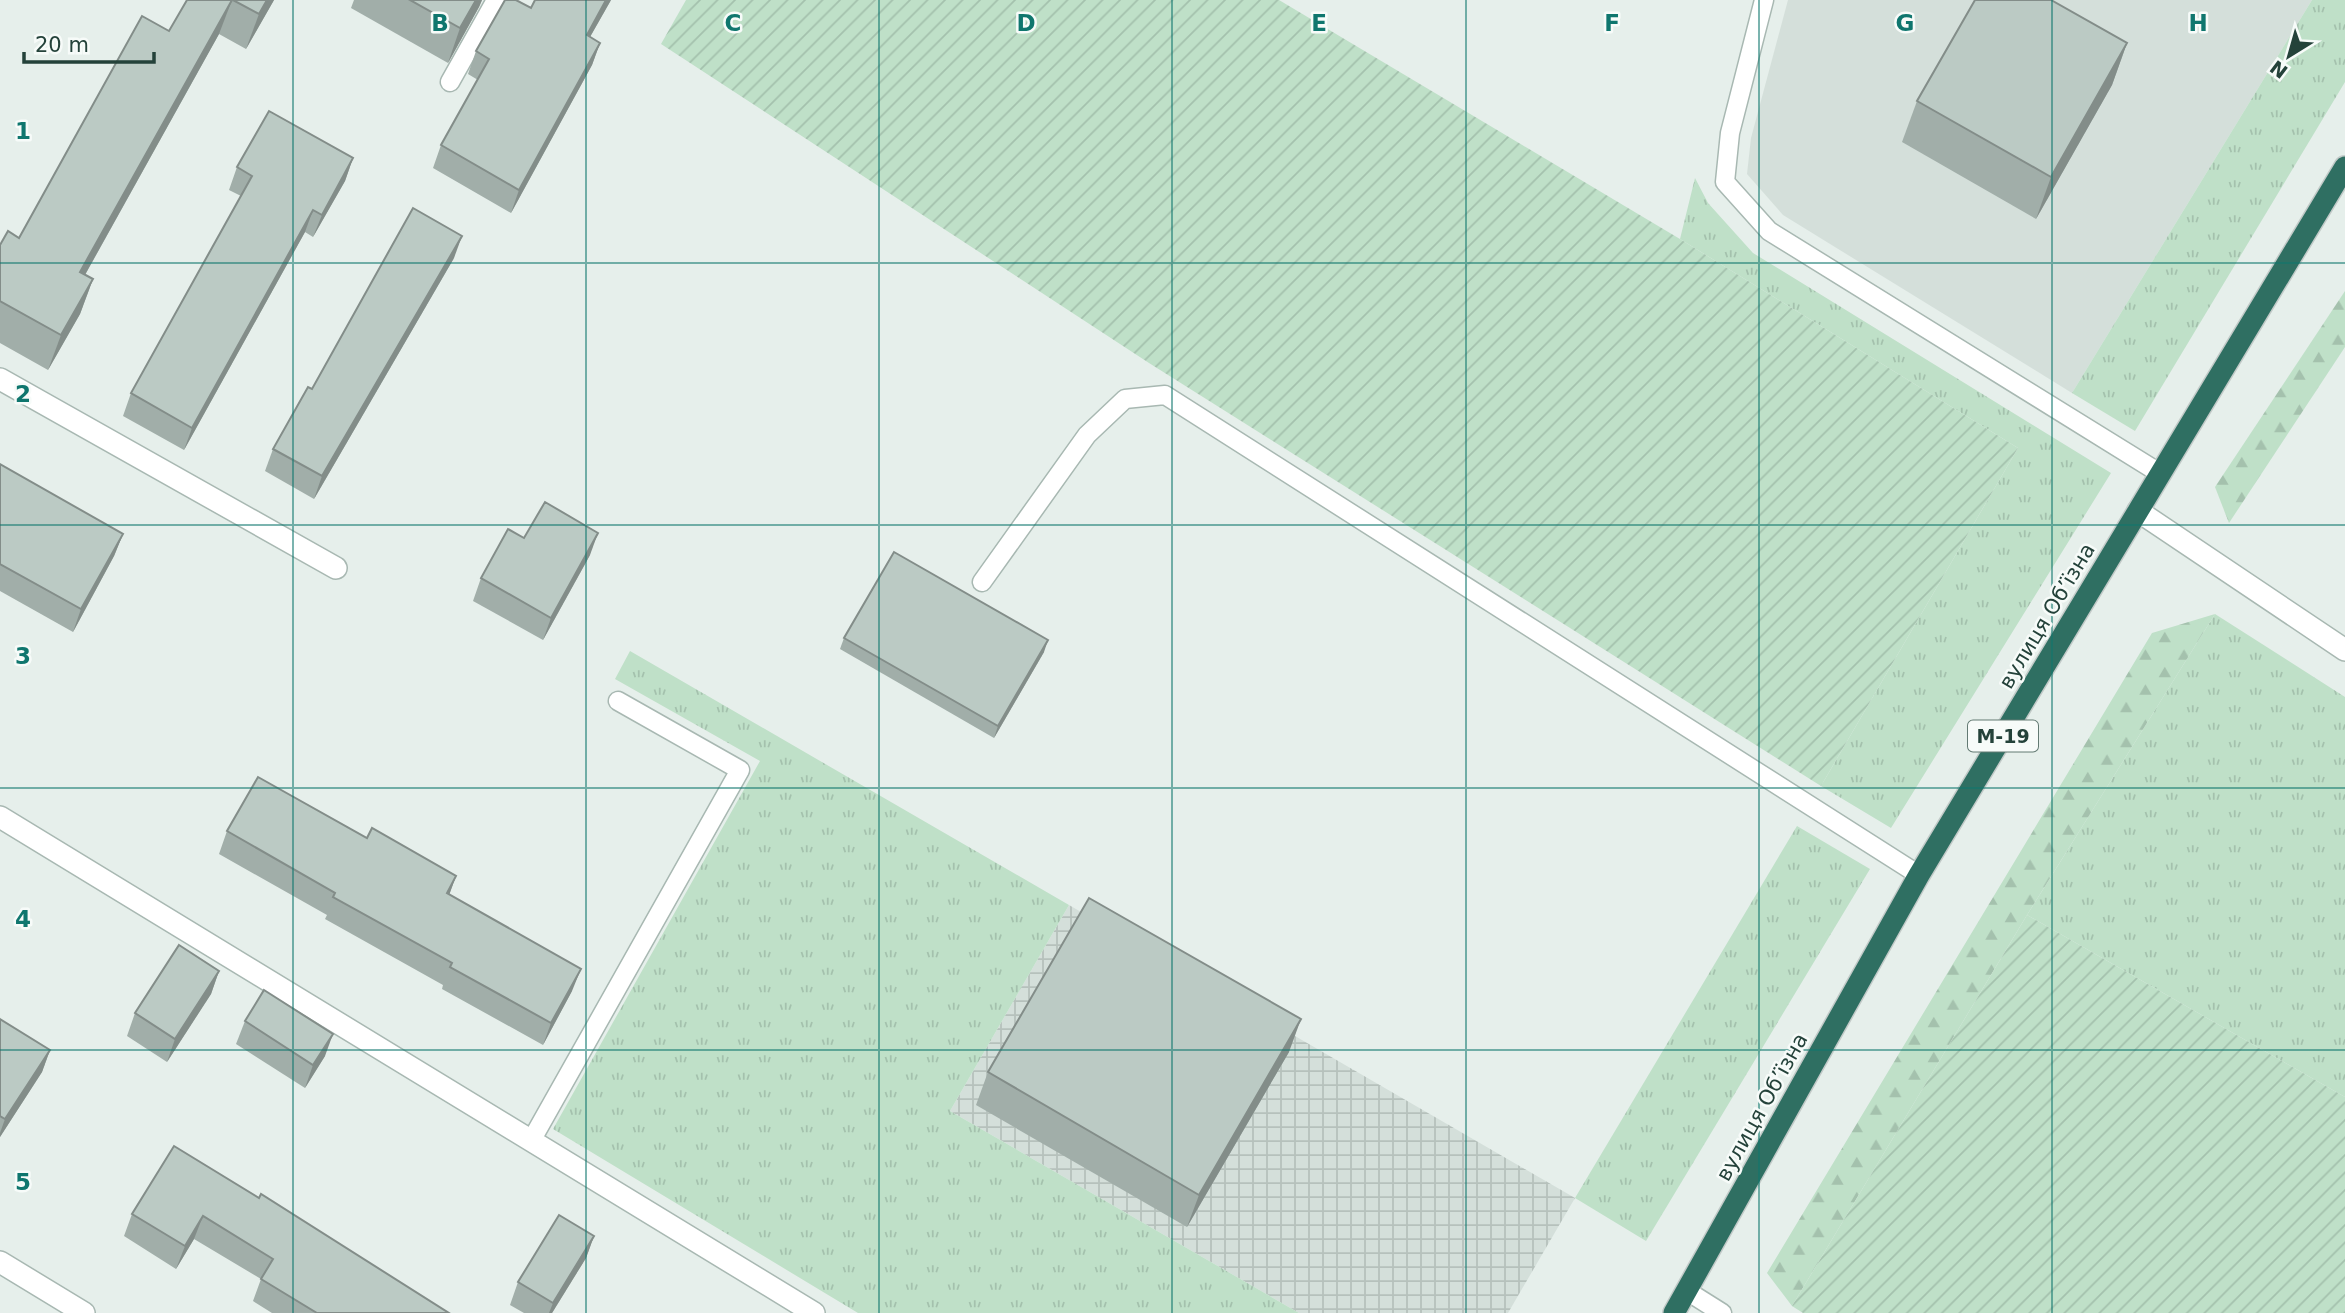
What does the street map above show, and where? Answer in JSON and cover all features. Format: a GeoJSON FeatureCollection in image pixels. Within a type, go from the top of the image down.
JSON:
{"type":"FeatureCollection","features":[{"type":"Feature","properties":{"kind":"highway","name":"вулиця Об’їзна"},"geometry":{"type":"LineString","coordinates":[[1674,1313],[1919,875],[2345,167]]}},
{"type":"Feature","properties":{"kind":"street"},"geometry":{"type":"LineString","coordinates":[[0,379],[336,568]]}},
{"type":"Feature","properties":{"kind":"street"},"geometry":{"type":"LineString","coordinates":[[2138,511],[2345,650]]}},
{"type":"Feature","properties":{"kind":"street"},"geometry":{"type":"LineString","coordinates":[[0,817],[814,1313]]}},
{"type":"Feature","properties":{"kind":"street"},"geometry":{"type":"LineString","coordinates":[[0,1262],[84,1313]]}},
{"type":"Feature","properties":{"kind":"lane"},"geometry":{"type":"LineString","coordinates":[[450,82],[496,0]]}},
{"type":"Feature","properties":{"kind":"lane"},"geometry":{"type":"LineString","coordinates":[[1764,0],[1730,134],[1724,181],[1769,231],[2161,474]]}},
{"type":"Feature","properties":{"kind":"lane"},"geometry":{"type":"LineString","coordinates":[[982,582],[1087,435],[1125,400],[1165,395],[1919,875]]}},
{"type":"Feature","properties":{"kind":"lane"},"geometry":{"type":"LineString","coordinates":[[531,1141],[740,770],[618,701]]}},
{"type":"Feature","properties":{"kind":"lane"},"geometry":{"type":"LineString","coordinates":[[1687,1291],[1722,1313]]}},
{"type":"Feature","properties":{"kind":"shaded area"},"geometry":{"type":"Polygon","coordinates":[[[1788,0],[2312,0],[2072,393],[1783,215],[1747,174],[1751,138],[1788,0]]]}},
{"type":"Feature","properties":{"kind":"shaded area"},"geometry":{"type":"Polygon","coordinates":[[[1069,905],[1575,1198],[1508,1313],[1299,1313],[950,1111],[1069,905]]]}},
{"type":"Feature","properties":{"kind":"green space"},"geometry":{"type":"Polygon","coordinates":[[[686,0],[1279,0],[1680,239],[2018,448],[1821,786],[1149,363],[661,44],[686,0]]]}},
{"type":"Feature","properties":{"kind":"green space"},"geometry":{"type":"Polygon","coordinates":[[[2312,0],[2345,0],[2345,82],[2135,431],[2072,393],[2312,0]]]}},
{"type":"Feature","properties":{"kind":"green space"},"geometry":{"type":"Polygon","coordinates":[[[1695,178],[1708,203],[1753,253],[2111,473],[1891,828],[1821,786],[2018,448],[1680,239],[1695,178]]]}},
{"type":"Feature","properties":{"kind":"green space"},"geometry":{"type":"Polygon","coordinates":[[[2345,291],[2345,347],[2229,523],[2215,487],[2345,291]]]}},
{"type":"Feature","properties":{"kind":"green space"},"geometry":{"type":"Polygon","coordinates":[[[2215,614],[2345,697],[2345,1097],[2027,915],[2215,614]]]}},
{"type":"Feature","properties":{"kind":"green space"},"geometry":{"type":"Polygon","coordinates":[[[2215,614],[2027,915],[1792,1306],[1767,1273],[2152,633],[2215,614]]]}},
{"type":"Feature","properties":{"kind":"green space"},"geometry":{"type":"Polygon","coordinates":[[[630,651],[1069,905],[950,1111],[1299,1313],[858,1313],[553,1129],[760,761],[615,679],[630,651]]]}},
{"type":"Feature","properties":{"kind":"green space"},"geometry":{"type":"Polygon","coordinates":[[[1797,826],[1870,869],[1646,1241],[1575,1198],[1797,826]]]}},
{"type":"Feature","properties":{"kind":"green space"},"geometry":{"type":"Polygon","coordinates":[[[2027,915],[2345,1097],[2345,1313],[1803,1313],[1792,1306],[2027,915]]]}},
{"type":"Feature","properties":{"kind":"building"},"geometry":{"type":"Polygon","coordinates":[[[187,0],[232,0],[80,272],[93,279],[61,335],[0,301],[0,245],[8,231],[19,238],[142,16],[169,31],[187,0]]]}},
{"type":"Feature","properties":{"kind":"building"},"geometry":{"type":"Polygon","coordinates":[[[233,0],[267,0],[259,14],[233,0]]]}},
{"type":"Feature","properties":{"kind":"building"},"geometry":{"type":"Polygon","coordinates":[[[410,0],[476,0],[460,28],[410,0]]]}},
{"type":"Feature","properties":{"kind":"building"},"geometry":{"type":"Polygon","coordinates":[[[505,0],[516,0],[531,8],[535,0],[606,0],[587,35],[600,43],[519,190],[441,145],[489,59],[476,51],[505,0]]]}},
{"type":"Feature","properties":{"kind":"building"},"geometry":{"type":"Polygon","coordinates":[[[1975,0],[2051,0],[2127,43],[2051,177],[1917,101],[1975,0]]]}},
{"type":"Feature","properties":{"kind":"building"},"geometry":{"type":"Polygon","coordinates":[[[269,111],[353,158],[322,215],[313,210],[192,428],[131,393],[252,176],[237,167],[269,111]]]}},
{"type":"Feature","properties":{"kind":"building"},"geometry":{"type":"Polygon","coordinates":[[[413,208],[462,236],[322,476],[273,449],[308,387],[312,389],[413,208]]]}},
{"type":"Feature","properties":{"kind":"building"},"geometry":{"type":"Polygon","coordinates":[[[0,464],[123,534],[81,609],[0,564],[0,464]]]}},
{"type":"Feature","properties":{"kind":"building"},"geometry":{"type":"Polygon","coordinates":[[[545,502],[598,533],[551,618],[481,578],[508,529],[524,538],[545,502]]]}},
{"type":"Feature","properties":{"kind":"building"},"geometry":{"type":"Polygon","coordinates":[[[894,552],[1048,640],[998,726],[844,638],[894,552]]]}},
{"type":"Feature","properties":{"kind":"building"},"geometry":{"type":"Polygon","coordinates":[[[258,777],[367,838],[372,828],[456,876],[447,893],[581,969],[551,1023],[450,967],[452,963],[333,897],[335,893],[227,831],[258,777]]]}},
{"type":"Feature","properties":{"kind":"building"},"geometry":{"type":"Polygon","coordinates":[[[1089,898],[1301,1019],[1199,1195],[988,1072],[1089,898]]]}},
{"type":"Feature","properties":{"kind":"building"},"geometry":{"type":"Polygon","coordinates":[[[179,945],[219,971],[175,1039],[135,1013],[179,945]]]}},
{"type":"Feature","properties":{"kind":"building"},"geometry":{"type":"Polygon","coordinates":[[[264,990],[333,1034],[313,1065],[245,1021],[264,990]]]}},
{"type":"Feature","properties":{"kind":"building"},"geometry":{"type":"Polygon","coordinates":[[[0,1019],[50,1050],[5,1119],[0,1116],[0,1019]]]}},
{"type":"Feature","properties":{"kind":"building"},"geometry":{"type":"Polygon","coordinates":[[[174,1146],[259,1198],[261,1194],[449,1313],[317,1313],[261,1279],[273,1259],[203,1216],[185,1246],[132,1214],[174,1146]]]}},
{"type":"Feature","properties":{"kind":"building"},"geometry":{"type":"Polygon","coordinates":[[[559,1215],[594,1236],[553,1303],[518,1282],[559,1215]]]}}]}
